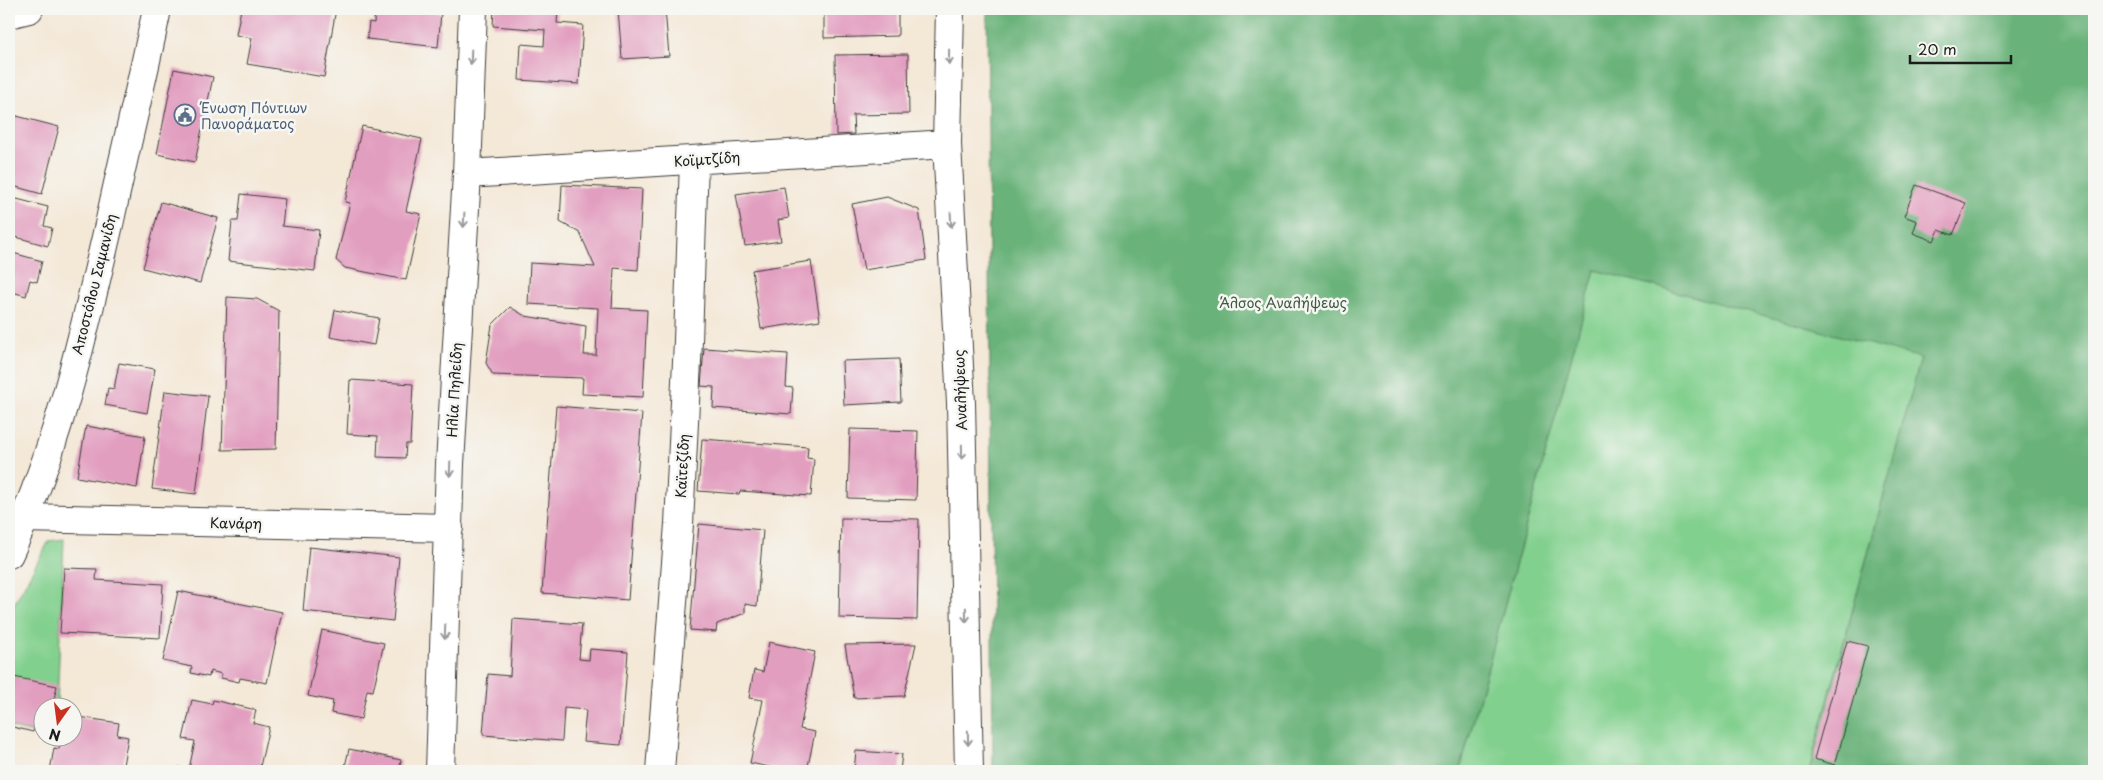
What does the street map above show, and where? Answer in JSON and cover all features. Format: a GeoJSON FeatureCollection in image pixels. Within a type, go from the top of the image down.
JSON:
{"type":"FeatureCollection","features":[{"type":"Feature","properties":{"kind":"street"},"geometry":{"type":"LineString","coordinates":[[9,14],[29,9]]}},
{"type":"Feature","properties":{"kind":"street","name":"Αποστόλου Σαμανίδη"},"geometry":{"type":"LineString","coordinates":[[9,554],[47,456],[71,379],[100,263],[157,9]]}},
{"type":"Feature","properties":{"kind":"street","name":"Ηλία Πηλείδη"},"geometry":{"type":"LineString","coordinates":[[440,771],[450,464],[467,174],[473,9]]}},
{"type":"Feature","properties":{"kind":"street","name":"Αναλήψεως"},"geometry":{"type":"LineString","coordinates":[[950,9],[947,144],[961,403],[969,771]]}},
{"type":"Feature","properties":{"kind":"street","name":"Κοϊμτζίδη"},"geometry":{"type":"LineString","coordinates":[[467,174],[947,144]]}},
{"type":"Feature","properties":{"kind":"street","name":"Καϊτεζίδη"},"geometry":{"type":"LineString","coordinates":[[660,771],[679,524],[694,160]]}},
{"type":"Feature","properties":{"kind":"street","name":"Κανάρη"},"geometry":{"type":"LineString","coordinates":[[24,518],[448,528]]}},
{"type":"Feature","properties":{"kind":"green space","name":"Άλσος Αναλήψεως"},"geometry":{"type":"Polygon","coordinates":[[[987,9],[2094,9],[2094,771],[1809,771],[1921,358],[1595,270],[1460,771],[993,771],[987,9]]]}},
{"type":"Feature","properties":{"kind":"green space"},"geometry":{"type":"Polygon","coordinates":[[[1595,270],[1921,357],[1809,771],[1460,771],[1595,270]]]}},
{"type":"Feature","properties":{"kind":"green space"},"geometry":{"type":"Polygon","coordinates":[[[64,539],[57,698],[32,698],[32,733],[9,727],[9,613],[49,541],[64,539]]]}},
{"type":"Feature","properties":{"kind":"building"},"geometry":{"type":"Polygon","coordinates":[[[241,9],[336,9],[324,77],[247,64],[252,38],[236,35],[241,9]]]}},
{"type":"Feature","properties":{"kind":"building"},"geometry":{"type":"Polygon","coordinates":[[[375,9],[427,9],[427,11],[441,13],[438,47],[367,39],[369,22],[374,23],[375,9]]]}},
{"type":"Feature","properties":{"kind":"building"},"geometry":{"type":"Polygon","coordinates":[[[494,9],[558,9],[557,23],[583,25],[579,84],[519,80],[521,44],[544,46],[545,30],[493,26],[494,9]]]}},
{"type":"Feature","properties":{"kind":"building"},"geometry":{"type":"Polygon","coordinates":[[[618,9],[665,9],[669,56],[622,59],[618,9]]]}},
{"type":"Feature","properties":{"kind":"building"},"geometry":{"type":"Polygon","coordinates":[[[824,9],[891,9],[891,11],[898,11],[898,36],[824,38],[824,9]]]}},
{"type":"Feature","properties":{"kind":"building"},"geometry":{"type":"Polygon","coordinates":[[[908,54],[909,114],[853,115],[854,134],[836,135],[835,55],[908,54]]]}},
{"type":"Feature","properties":{"kind":"building","name":"Ένωση Πόντιων Πανοράματος"},"geometry":{"type":"Polygon","coordinates":[[[174,69],[213,77],[195,162],[157,154],[174,69]]]}},
{"type":"Feature","properties":{"kind":"building"},"geometry":{"type":"Polygon","coordinates":[[[9,114],[59,127],[42,194],[9,185],[9,114]]]}},
{"type":"Feature","properties":{"kind":"building"},"geometry":{"type":"Polygon","coordinates":[[[362,126],[422,139],[406,211],[421,214],[406,280],[345,268],[336,260],[350,203],[345,202],[362,126]]]}},
{"type":"Feature","properties":{"kind":"building"},"geometry":{"type":"Polygon","coordinates":[[[562,185],[642,189],[638,270],[614,268],[612,308],[647,310],[643,397],[582,394],[583,378],[493,375],[486,363],[492,325],[510,307],[525,316],[586,326],[584,355],[596,355],[598,308],[528,304],[530,263],[595,267],[580,233],[560,222],[562,185]]]}},
{"type":"Feature","properties":{"kind":"building"},"geometry":{"type":"Polygon","coordinates":[[[1916,185],[1966,203],[1953,235],[1939,230],[1934,241],[1913,233],[1917,221],[1904,216],[1916,185]]]}},
{"type":"Feature","properties":{"kind":"building"},"geometry":{"type":"Polygon","coordinates":[[[784,187],[789,218],[778,220],[781,241],[745,246],[736,194],[784,187]]]}},
{"type":"Feature","properties":{"kind":"building"},"geometry":{"type":"Polygon","coordinates":[[[241,194],[285,199],[282,226],[319,230],[315,271],[228,261],[232,221],[238,221],[241,194]]]}},
{"type":"Feature","properties":{"kind":"building"},"geometry":{"type":"Polygon","coordinates":[[[9,197],[48,207],[44,226],[52,228],[48,246],[9,235],[9,197]]]}},
{"type":"Feature","properties":{"kind":"building"},"geometry":{"type":"Polygon","coordinates":[[[887,197],[919,210],[926,260],[864,270],[852,204],[887,197]]]}},
{"type":"Feature","properties":{"kind":"building"},"geometry":{"type":"Polygon","coordinates":[[[161,202],[218,218],[200,283],[143,268],[161,202]]]}},
{"type":"Feature","properties":{"kind":"building"},"geometry":{"type":"Polygon","coordinates":[[[9,252],[42,261],[37,282],[30,280],[26,296],[9,291],[9,252]]]}},
{"type":"Feature","properties":{"kind":"building"},"geometry":{"type":"Polygon","coordinates":[[[811,261],[820,320],[761,329],[752,270],[811,261]]]}},
{"type":"Feature","properties":{"kind":"building"},"geometry":{"type":"Polygon","coordinates":[[[227,297],[257,299],[279,311],[276,449],[222,450],[227,297]]]}},
{"type":"Feature","properties":{"kind":"building"},"geometry":{"type":"Polygon","coordinates":[[[335,310],[379,318],[374,345],[330,337],[335,310]]]}},
{"type":"Feature","properties":{"kind":"building"},"geometry":{"type":"Polygon","coordinates":[[[704,348],[788,354],[786,387],[793,388],[791,414],[713,408],[714,387],[701,386],[704,348]]]}},
{"type":"Feature","properties":{"kind":"building"},"geometry":{"type":"Polygon","coordinates":[[[899,359],[901,402],[844,405],[842,361],[899,359]]]}},
{"type":"Feature","properties":{"kind":"building"},"geometry":{"type":"Polygon","coordinates":[[[119,363],[155,369],[147,413],[105,405],[108,388],[114,389],[119,363]]]}},
{"type":"Feature","properties":{"kind":"building"},"geometry":{"type":"Polygon","coordinates":[[[350,380],[413,384],[410,444],[406,444],[405,458],[377,457],[378,436],[347,434],[350,380]]]}},
{"type":"Feature","properties":{"kind":"building"},"geometry":{"type":"Polygon","coordinates":[[[165,391],[208,396],[196,494],[152,489],[165,391]]]}},
{"type":"Feature","properties":{"kind":"building"},"geometry":{"type":"Polygon","coordinates":[[[556,406],[642,413],[628,600],[542,593],[556,406]]]}},
{"type":"Feature","properties":{"kind":"building"},"geometry":{"type":"Polygon","coordinates":[[[86,426],[145,436],[137,488],[77,477],[86,426]]]}},
{"type":"Feature","properties":{"kind":"building"},"geometry":{"type":"Polygon","coordinates":[[[850,429],[918,431],[916,500],[848,498],[850,429]]]}},
{"type":"Feature","properties":{"kind":"building"},"geometry":{"type":"Polygon","coordinates":[[[702,439],[808,447],[807,458],[814,459],[811,496],[740,491],[739,494],[698,491],[702,439]]]}},
{"type":"Feature","properties":{"kind":"building"},"geometry":{"type":"Polygon","coordinates":[[[841,518],[919,519],[917,620],[839,618],[841,518]]]}},
{"type":"Feature","properties":{"kind":"building"},"geometry":{"type":"Polygon","coordinates":[[[699,524],[763,530],[757,606],[745,604],[745,613],[717,624],[716,632],[690,630],[699,524]]]}},
{"type":"Feature","properties":{"kind":"building"},"geometry":{"type":"Polygon","coordinates":[[[309,547],[399,557],[393,621],[303,611],[309,547]]]}},
{"type":"Feature","properties":{"kind":"building"},"geometry":{"type":"Polygon","coordinates":[[[64,568],[97,569],[96,580],[163,584],[160,638],[60,633],[64,568]]]}},
{"type":"Feature","properties":{"kind":"building"},"geometry":{"type":"Polygon","coordinates":[[[178,591],[282,612],[267,683],[240,678],[239,682],[221,678],[222,674],[210,671],[209,677],[191,673],[192,667],[163,661],[178,591]]]}},
{"type":"Feature","properties":{"kind":"building"},"geometry":{"type":"Polygon","coordinates":[[[513,619],[582,624],[579,659],[589,660],[590,649],[628,652],[621,745],[583,742],[586,710],[564,708],[562,741],[483,735],[488,674],[510,676],[513,619]]]}},
{"type":"Feature","properties":{"kind":"building"},"geometry":{"type":"Polygon","coordinates":[[[322,630],[384,643],[373,691],[367,690],[361,719],[331,713],[333,701],[308,696],[322,630]]]}},
{"type":"Feature","properties":{"kind":"building"},"geometry":{"type":"Polygon","coordinates":[[[1847,641],[1868,646],[1835,765],[1814,759],[1847,641]]]}},
{"type":"Feature","properties":{"kind":"building"},"geometry":{"type":"Polygon","coordinates":[[[769,642],[815,652],[800,729],[815,732],[807,771],[789,771],[750,763],[763,700],[749,698],[754,670],[763,672],[769,642]]]}},
{"type":"Feature","properties":{"kind":"building"},"geometry":{"type":"Polygon","coordinates":[[[916,644],[904,696],[854,698],[845,645],[916,644]]]}},
{"type":"Feature","properties":{"kind":"building"},"geometry":{"type":"Polygon","coordinates":[[[9,676],[57,686],[54,698],[32,698],[32,732],[9,726],[9,676]]]}},
{"type":"Feature","properties":{"kind":"building"},"geometry":{"type":"Polygon","coordinates":[[[192,700],[212,704],[213,700],[256,710],[253,723],[269,727],[259,771],[177,771],[178,767],[189,769],[195,741],[183,739],[192,700]]]}},
{"type":"Feature","properties":{"kind":"building"},"geometry":{"type":"Polygon","coordinates":[[[82,717],[119,723],[117,735],[128,737],[122,771],[50,771],[54,748],[82,748],[82,717]]]}},
{"type":"Feature","properties":{"kind":"building"},"geometry":{"type":"Polygon","coordinates":[[[349,749],[401,760],[399,771],[344,771],[349,749]]]}},
{"type":"Feature","properties":{"kind":"building"},"geometry":{"type":"Polygon","coordinates":[[[856,751],[902,754],[900,771],[854,771],[856,751]]]}},
{"type":"Feature","properties":{"kind":"place","name":"Ένωση Πόντιων Πανοράματος"},"geometry":{"type":"Point","coordinates":[185,115]}}]}
